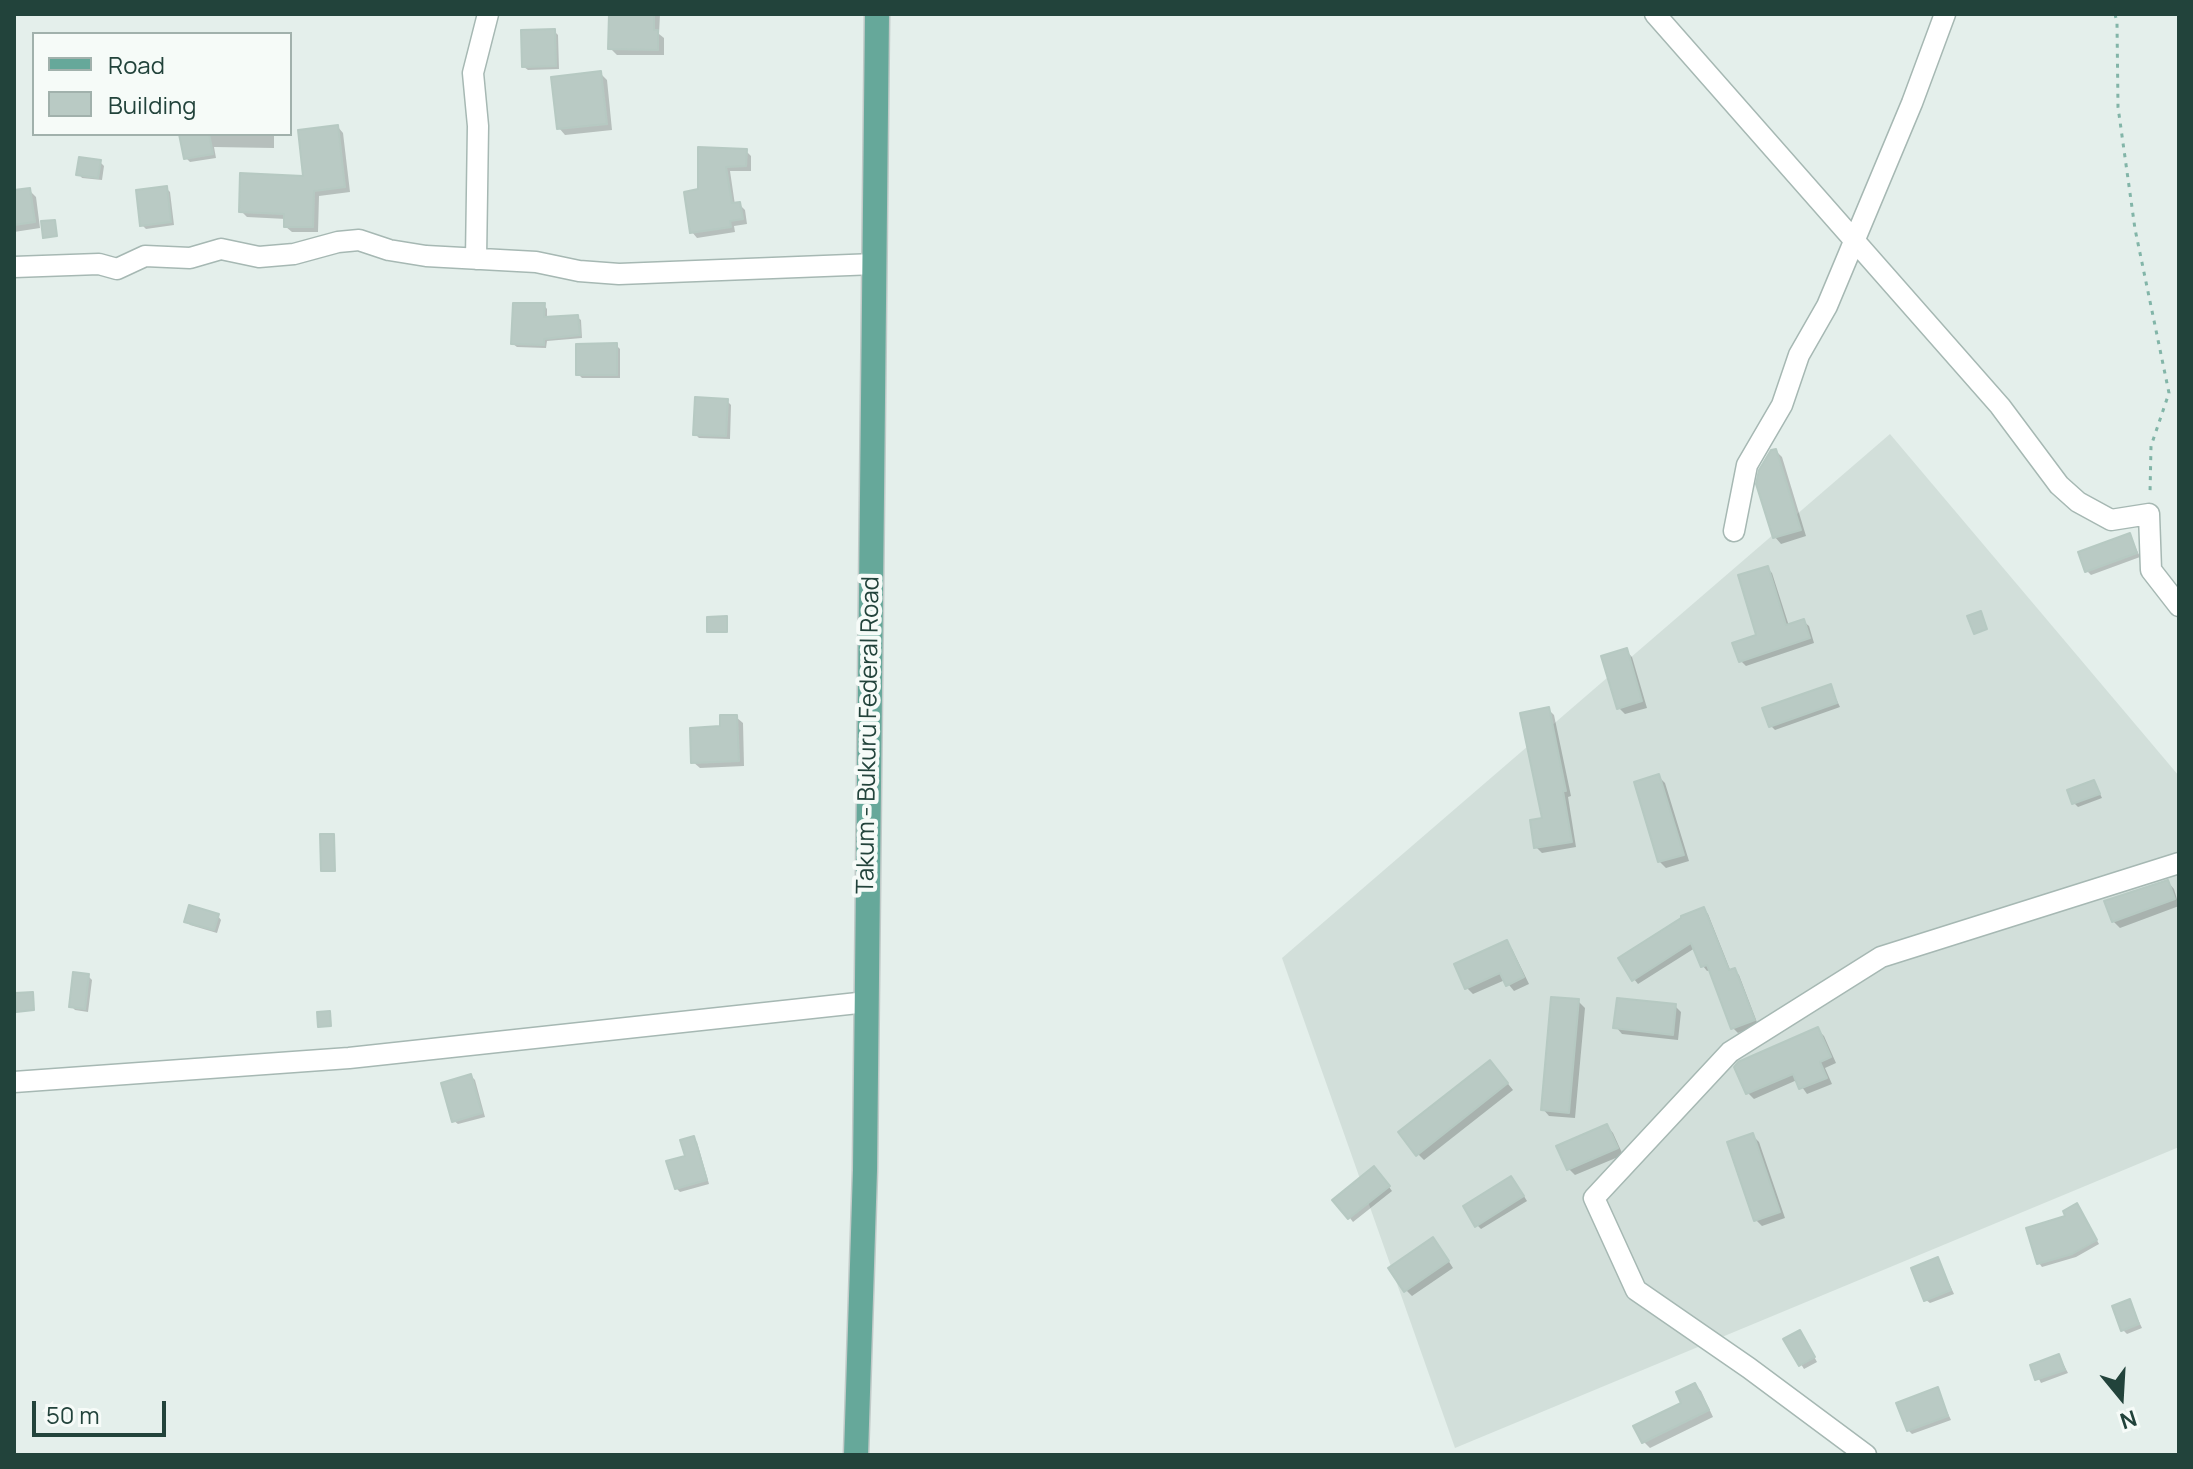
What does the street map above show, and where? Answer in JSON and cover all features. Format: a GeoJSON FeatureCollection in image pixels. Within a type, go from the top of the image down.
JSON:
{"type":"FeatureCollection","features":[{"type":"Feature","properties":{"kind":"main road","name":"Takum - Bukuru Federal Road"},"geometry":{"type":"LineString","coordinates":[[856,1455],[865,1170],[877,14]]}},
{"type":"Feature","properties":{"kind":"street"},"geometry":{"type":"LineString","coordinates":[[476,259],[478,126],[473,73],[488,14]]}},
{"type":"Feature","properties":{"kind":"street"},"geometry":{"type":"LineString","coordinates":[[1655,14],[2000,406],[2059,485],[2078,502],[2111,520],[2149,514],[2151,570],[2179,606]]}},
{"type":"Feature","properties":{"kind":"street"},"geometry":{"type":"LineString","coordinates":[[1734,531],[1747,465],[1782,405],[1799,355],[1827,306],[1856,240],[1945,14]]}},
{"type":"Feature","properties":{"kind":"street"},"geometry":{"type":"LineString","coordinates":[[14,267],[99,264],[117,269],[145,256],[190,258],[221,249],[259,257],[294,254],[338,242],[359,240],[389,250],[536,262],[579,271],[619,274],[875,264]]}},
{"type":"Feature","properties":{"kind":"street"},"geometry":{"type":"LineString","coordinates":[[1866,1455],[1749,1368],[1636,1290],[1594,1198],[1730,1052],[1881,957],[2179,863]]}},
{"type":"Feature","properties":{"kind":"street"},"geometry":{"type":"LineString","coordinates":[[14,1082],[349,1058],[867,1002]]}},
{"type":"Feature","properties":{"kind":"path"},"geometry":{"type":"LineString","coordinates":[[2115,14],[2118,107],[2133,215],[2169,393],[2151,446],[2149,514]]}},
{"type":"Feature","properties":{"kind":"shaded area"},"geometry":{"type":"Polygon","coordinates":[[[1890,434],[2179,776],[2179,1147],[1455,1448],[1282,958],[1890,434]]]}},
{"type":"Feature","properties":{"kind":"building"},"geometry":{"type":"Polygon","coordinates":[[[609,14],[654,14],[658,50],[608,49],[609,14]]]}},
{"type":"Feature","properties":{"kind":"building"},"geometry":{"type":"Polygon","coordinates":[[[555,29],[556,66],[522,67],[521,30],[555,29]]]}},
{"type":"Feature","properties":{"kind":"building"},"geometry":{"type":"Polygon","coordinates":[[[601,71],[607,124],[557,129],[551,77],[601,71]]]}},
{"type":"Feature","properties":{"kind":"building"},"geometry":{"type":"Polygon","coordinates":[[[338,125],[345,187],[314,191],[313,227],[284,227],[284,214],[239,212],[240,173],[303,176],[298,130],[338,125]]]}},
{"type":"Feature","properties":{"kind":"building"},"geometry":{"type":"Polygon","coordinates":[[[179,136],[209,136],[213,154],[184,159],[179,136]]]}},
{"type":"Feature","properties":{"kind":"building"},"geometry":{"type":"Polygon","coordinates":[[[698,147],[747,149],[746,166],[726,167],[732,203],[740,202],[743,219],[730,221],[731,227],[690,233],[684,192],[698,189],[698,147]]]}},
{"type":"Feature","properties":{"kind":"building"},"geometry":{"type":"Polygon","coordinates":[[[79,157],[101,160],[98,178],[76,175],[79,157]]]}},
{"type":"Feature","properties":{"kind":"building"},"geometry":{"type":"Polygon","coordinates":[[[167,186],[171,222],[140,226],[136,190],[167,186]]]}},
{"type":"Feature","properties":{"kind":"building"},"geometry":{"type":"Polygon","coordinates":[[[30,188],[35,222],[14,225],[14,190],[30,188]]]}},
{"type":"Feature","properties":{"kind":"building"},"geometry":{"type":"Polygon","coordinates":[[[55,220],[57,236],[43,238],[41,221],[55,220]]]}},
{"type":"Feature","properties":{"kind":"building"},"geometry":{"type":"Polygon","coordinates":[[[513,303],[545,303],[544,317],[578,315],[580,335],[544,339],[544,345],[511,344],[513,303]]]}},
{"type":"Feature","properties":{"kind":"building"},"geometry":{"type":"Polygon","coordinates":[[[617,343],[617,375],[576,375],[576,344],[617,343]]]}},
{"type":"Feature","properties":{"kind":"building"},"geometry":{"type":"Polygon","coordinates":[[[695,397],[728,399],[726,436],[693,435],[695,397]]]}},
{"type":"Feature","properties":{"kind":"building"},"geometry":{"type":"Polygon","coordinates":[[[1776,449],[1801,530],[1773,538],[1756,484],[1759,470],[1771,450],[1776,449]]]}},
{"type":"Feature","properties":{"kind":"building"},"geometry":{"type":"Polygon","coordinates":[[[2130,533],[2137,553],[2085,572],[2078,552],[2130,533]]]}},
{"type":"Feature","properties":{"kind":"building"},"geometry":{"type":"Polygon","coordinates":[[[1768,566],[1786,625],[1804,619],[1810,638],[1739,662],[1732,643],[1756,635],[1738,575],[1768,566]]]}},
{"type":"Feature","properties":{"kind":"building"},"geometry":{"type":"Polygon","coordinates":[[[1981,611],[1987,629],[1974,634],[1967,616],[1981,611]]]}},
{"type":"Feature","properties":{"kind":"building"},"geometry":{"type":"Polygon","coordinates":[[[727,616],[727,632],[707,632],[707,617],[727,616]]]}},
{"type":"Feature","properties":{"kind":"building"},"geometry":{"type":"Polygon","coordinates":[[[1627,648],[1642,701],[1617,709],[1601,656],[1627,648]]]}},
{"type":"Feature","properties":{"kind":"building"},"geometry":{"type":"Polygon","coordinates":[[[1831,684],[1837,703],[1769,727],[1762,708],[1831,684]]]}},
{"type":"Feature","properties":{"kind":"building"},"geometry":{"type":"Polygon","coordinates":[[[1549,707],[1566,791],[1563,791],[1572,842],[1534,848],[1530,820],[1542,818],[1520,713],[1549,707]]]}},
{"type":"Feature","properties":{"kind":"building"},"geometry":{"type":"Polygon","coordinates":[[[720,715],[737,715],[739,761],[691,763],[690,728],[720,726],[720,715]]]}},
{"type":"Feature","properties":{"kind":"building"},"geometry":{"type":"Polygon","coordinates":[[[1659,774],[1684,855],[1658,862],[1634,782],[1659,774]]]}},
{"type":"Feature","properties":{"kind":"building"},"geometry":{"type":"Polygon","coordinates":[[[2094,780],[2100,794],[2072,804],[2067,790],[2094,780]]]}},
{"type":"Feature","properties":{"kind":"building"},"geometry":{"type":"Polygon","coordinates":[[[320,834],[334,834],[335,871],[321,871],[320,834]]]}},
{"type":"Feature","properties":{"kind":"building"},"geometry":{"type":"Polygon","coordinates":[[[2168,880],[2175,899],[2112,922],[2104,901],[2168,880]]]}},
{"type":"Feature","properties":{"kind":"building"},"geometry":{"type":"Polygon","coordinates":[[[189,905],[219,914],[214,930],[184,922],[189,905]]]}},
{"type":"Feature","properties":{"kind":"building"},"geometry":{"type":"Polygon","coordinates":[[[1704,907],[1729,970],[1735,968],[1755,1020],[1731,1029],[1707,965],[1701,967],[1691,943],[1632,981],[1618,958],[1681,916],[1704,907]]]}},
{"type":"Feature","properties":{"kind":"building"},"geometry":{"type":"Polygon","coordinates":[[[1507,940],[1524,977],[1506,986],[1500,973],[1465,989],[1454,964],[1507,940]]]}},
{"type":"Feature","properties":{"kind":"building"},"geometry":{"type":"Polygon","coordinates":[[[73,972],[89,974],[85,1009],[69,1007],[73,972]]]}},
{"type":"Feature","properties":{"kind":"building"},"geometry":{"type":"Polygon","coordinates":[[[33,992],[34,1010],[16,1012],[15,993],[33,992]]]}},
{"type":"Feature","properties":{"kind":"building"},"geometry":{"type":"Polygon","coordinates":[[[1551,997],[1579,999],[1569,1113],[1541,1110],[1551,997]]]}},
{"type":"Feature","properties":{"kind":"building"},"geometry":{"type":"Polygon","coordinates":[[[1617,998],[1676,1004],[1673,1035],[1613,1028],[1617,998]]]}},
{"type":"Feature","properties":{"kind":"building"},"geometry":{"type":"Polygon","coordinates":[[[330,1011],[331,1026],[318,1027],[317,1012],[330,1011]]]}},
{"type":"Feature","properties":{"kind":"building"},"geometry":{"type":"Polygon","coordinates":[[[1818,1027],[1831,1057],[1820,1062],[1827,1078],[1799,1089],[1793,1074],[1746,1094],[1734,1067],[1738,1062],[1818,1027]]]}},
{"type":"Feature","properties":{"kind":"building"},"geometry":{"type":"Polygon","coordinates":[[[1490,1060],[1508,1083],[1416,1156],[1398,1132],[1490,1060]]]}},
{"type":"Feature","properties":{"kind":"building"},"geometry":{"type":"Polygon","coordinates":[[[471,1074],[482,1113],[452,1122],[441,1083],[471,1074]]]}},
{"type":"Feature","properties":{"kind":"building"},"geometry":{"type":"Polygon","coordinates":[[[1607,1124],[1618,1148],[1567,1170],[1556,1146],[1607,1124]]]}},
{"type":"Feature","properties":{"kind":"building"},"geometry":{"type":"Polygon","coordinates":[[[1753,1133],[1780,1212],[1754,1221],[1727,1142],[1753,1133]]]}},
{"type":"Feature","properties":{"kind":"building"},"geometry":{"type":"Polygon","coordinates":[[[694,1136],[707,1180],[675,1189],[666,1161],[685,1156],[680,1140],[694,1136]]]}},
{"type":"Feature","properties":{"kind":"building"},"geometry":{"type":"Polygon","coordinates":[[[1374,1166],[1390,1186],[1348,1219],[1332,1200],[1374,1166]]]}},
{"type":"Feature","properties":{"kind":"building"},"geometry":{"type":"Polygon","coordinates":[[[1511,1176],[1524,1196],[1475,1227],[1463,1206],[1511,1176]]]}},
{"type":"Feature","properties":{"kind":"building"},"geometry":{"type":"Polygon","coordinates":[[[2077,1203],[2097,1240],[2072,1254],[2037,1264],[2026,1228],[2065,1216],[2063,1211],[2077,1203]]]}},
{"type":"Feature","properties":{"kind":"building"},"geometry":{"type":"Polygon","coordinates":[[[1433,1237],[1449,1261],[1404,1292],[1388,1268],[1433,1237]]]}},
{"type":"Feature","properties":{"kind":"building"},"geometry":{"type":"Polygon","coordinates":[[[1938,1257],[1951,1290],[1924,1301],[1911,1268],[1938,1257]]]}},
{"type":"Feature","properties":{"kind":"building"},"geometry":{"type":"Polygon","coordinates":[[[2130,1299],[2139,1324],[2121,1331],[2112,1306],[2130,1299]]]}},
{"type":"Feature","properties":{"kind":"building"},"geometry":{"type":"Polygon","coordinates":[[[1800,1330],[1815,1357],[1799,1366],[1783,1339],[1800,1330]]]}},
{"type":"Feature","properties":{"kind":"building"},"geometry":{"type":"Polygon","coordinates":[[[2059,1354],[2065,1370],[2035,1380],[2030,1365],[2059,1354]]]}},
{"type":"Feature","properties":{"kind":"building"},"geometry":{"type":"Polygon","coordinates":[[[1695,1383],[1709,1410],[1642,1443],[1633,1426],[1681,1403],[1676,1392],[1695,1383]]]}},
{"type":"Feature","properties":{"kind":"building"},"geometry":{"type":"Polygon","coordinates":[[[1938,1387],[1948,1416],[1907,1431],[1896,1403],[1938,1387]]]}}]}
